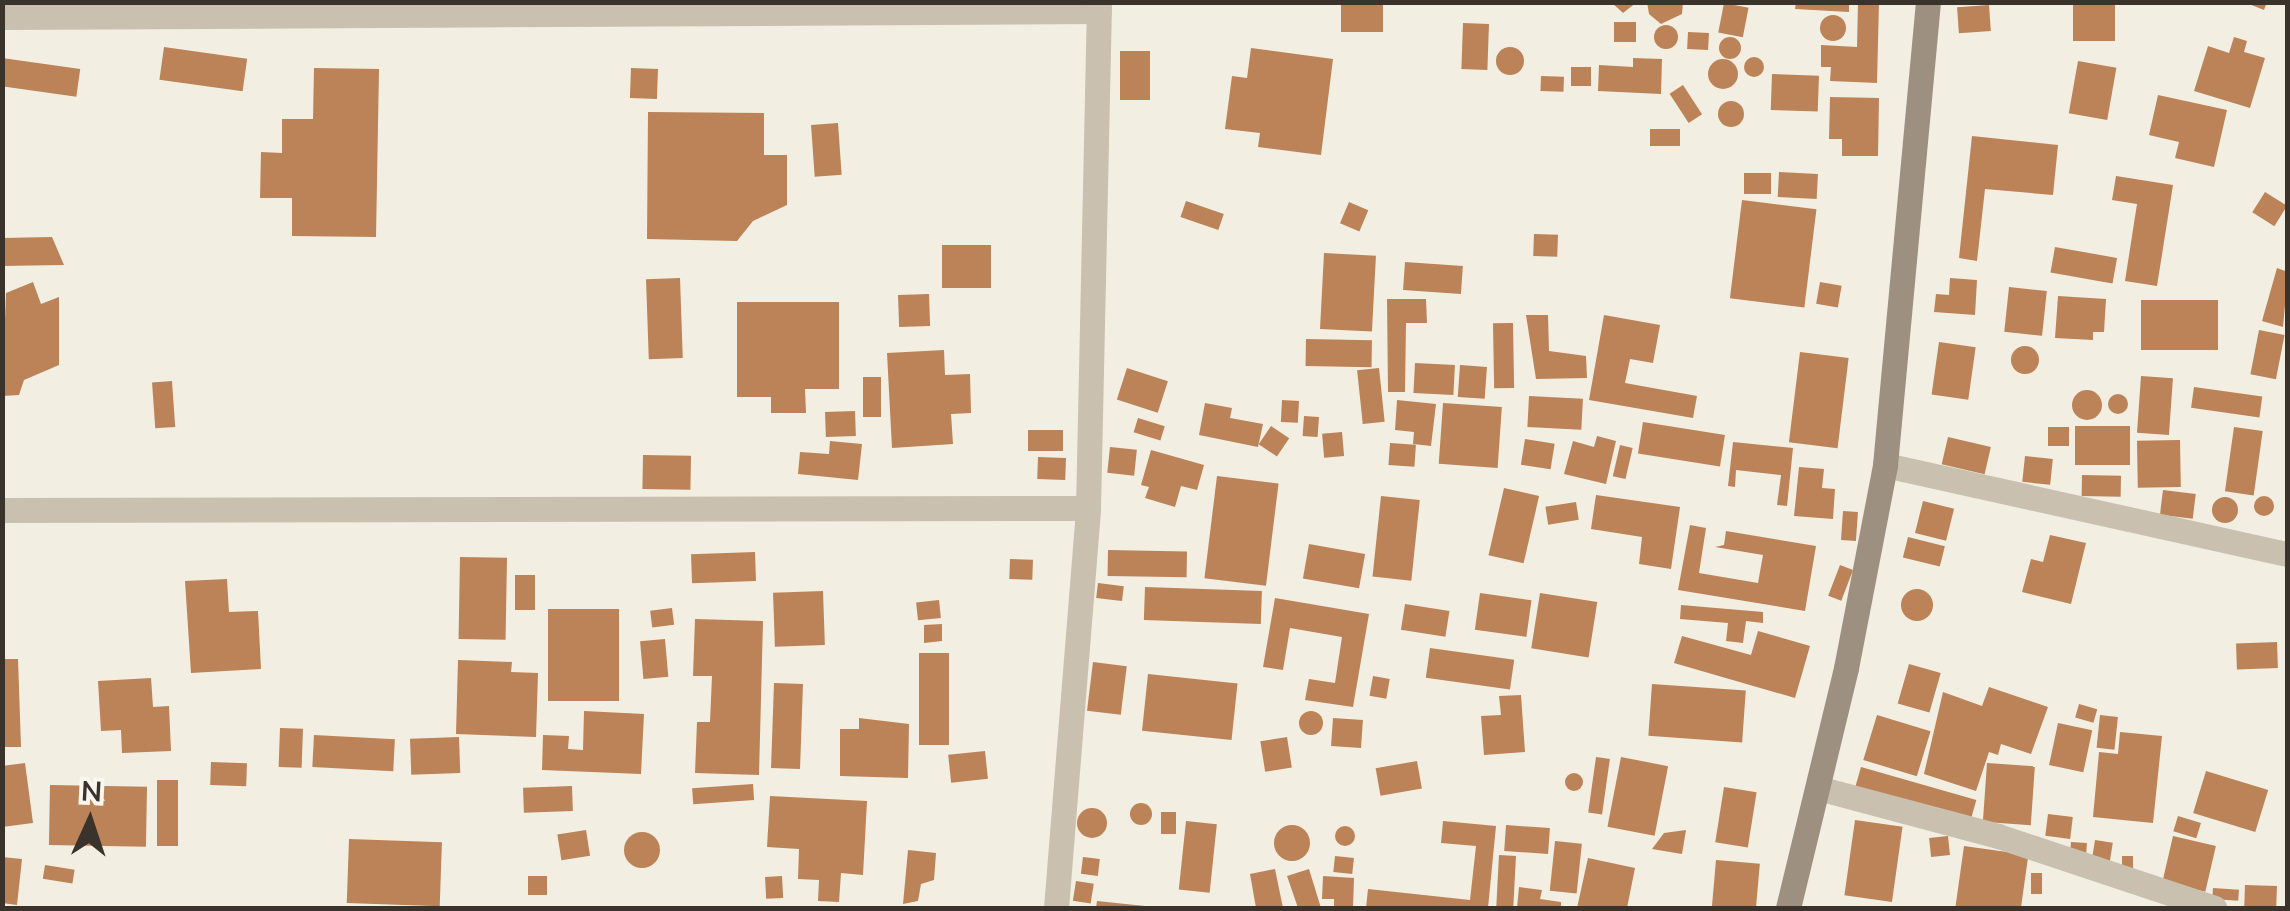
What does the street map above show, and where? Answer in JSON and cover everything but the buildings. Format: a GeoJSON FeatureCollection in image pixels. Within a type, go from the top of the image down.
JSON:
{"type":"FeatureCollection","features":[{"type":"Feature","properties":{"kind":"street"},"geometry":{"type":"LineString","coordinates":[[1788,908],[1818,788],[1885,465],[1928,2]]}},
{"type":"Feature","properties":{"kind":"street"},"geometry":{"type":"LineString","coordinates":[[2,17],[589,8],[1099,7],[1088,508],[1056,908]]}},
{"type":"Feature","properties":{"kind":"street"},"geometry":{"type":"LineString","coordinates":[[1885,465],[2288,554]]}},
{"type":"Feature","properties":{"kind":"street"},"geometry":{"type":"LineString","coordinates":[[2,510],[1088,508]]}},
{"type":"Feature","properties":{"kind":"street"},"geometry":{"type":"LineString","coordinates":[[1818,788],[1998,836],[2214,908]]}}]}
